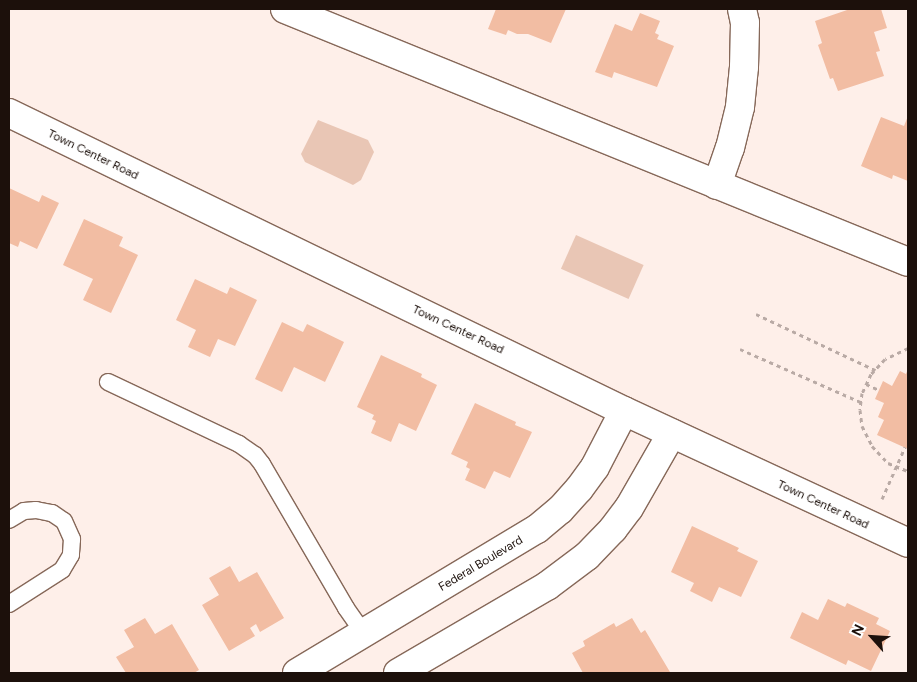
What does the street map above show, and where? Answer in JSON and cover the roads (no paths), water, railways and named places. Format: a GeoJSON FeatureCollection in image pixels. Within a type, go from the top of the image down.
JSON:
{"type":"FeatureCollection","features":[{"type":"Feature","properties":{"kind":"street"},"geometry":{"type":"LineString","coordinates":[[285,9],[908,262]]}},
{"type":"Feature","properties":{"kind":"street"},"geometry":{"type":"LineString","coordinates":[[717,185],[730,148],[740,107],[744,67],[745,23],[742,9]]}},
{"type":"Feature","properties":{"kind":"street","name":"Town Center Road"},"geometry":{"type":"LineString","coordinates":[[9,114],[624,411],[908,543]]}},
{"type":"Feature","properties":{"kind":"street","name":"Federal Boulevard"},"geometry":{"type":"LineString","coordinates":[[297,673],[516,543],[560,510],[594,467],[624,411]]}},
{"type":"Feature","properties":{"kind":"street"},"geometry":{"type":"LineString","coordinates":[[398,673],[547,586],[587,556],[613,528],[628,508],[672,433]]}},
{"type":"Feature","properties":{"kind":"lane"},"geometry":{"type":"LineString","coordinates":[[108,382],[239,444],[254,455],[262,464],[346,608],[364,634]]}},
{"type":"Feature","properties":{"kind":"lane"},"geometry":{"type":"LineString","coordinates":[[9,520],[24,511],[36,510],[52,513],[64,521],[72,539],[71,554],[62,570],[9,604]]}}]}
